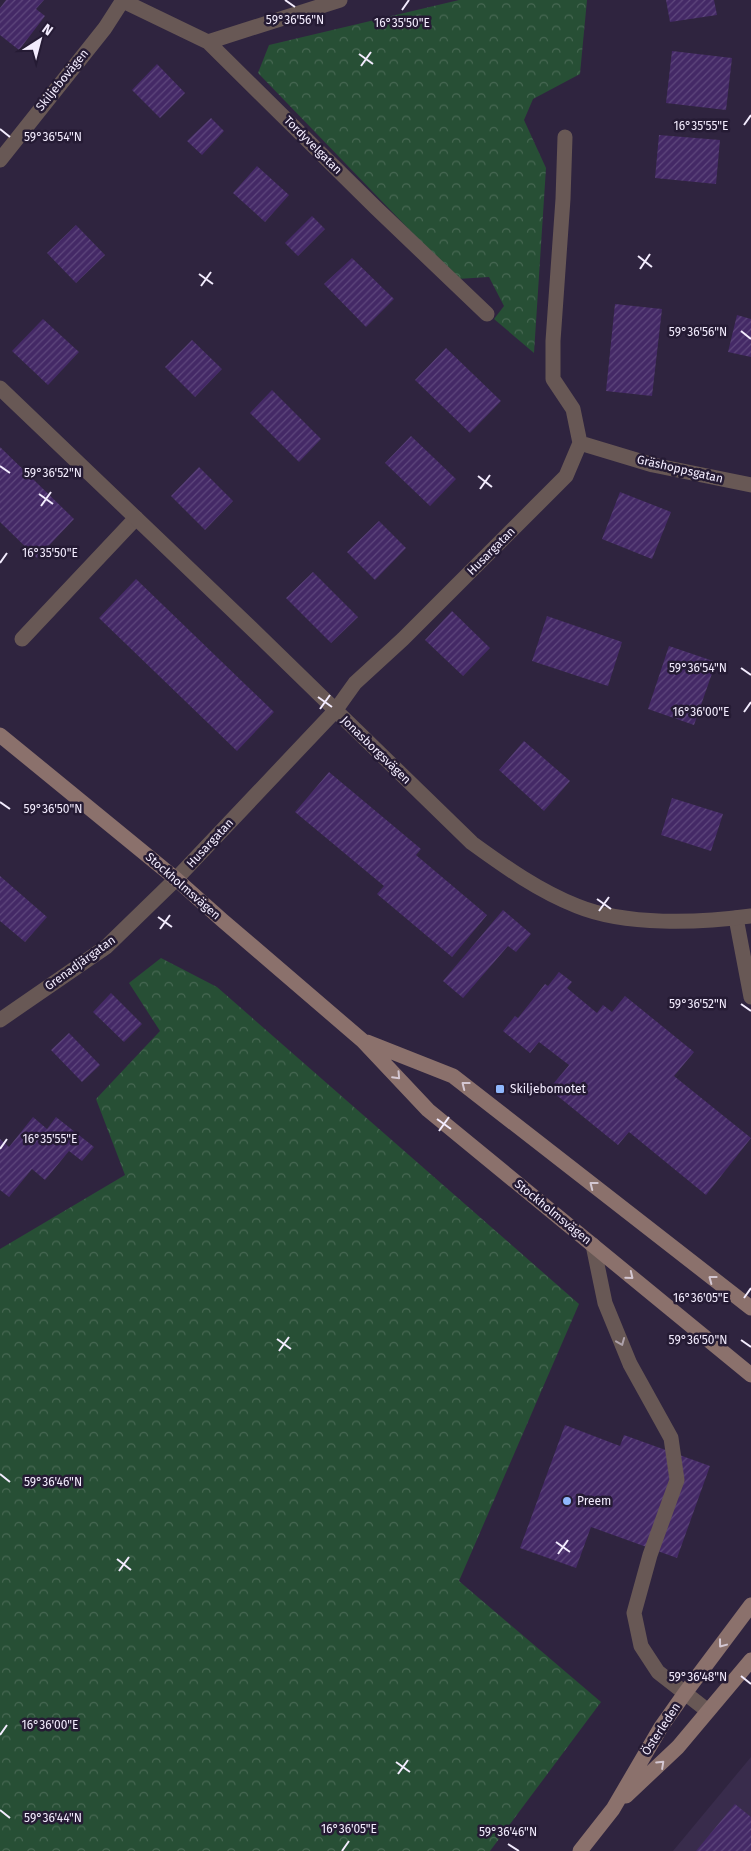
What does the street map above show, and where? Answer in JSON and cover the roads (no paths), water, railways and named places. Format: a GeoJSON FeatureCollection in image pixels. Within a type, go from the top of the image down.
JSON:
{"type":"FeatureCollection","features":[{"type":"Feature","properties":{"kind":"main road","name":"Stockholmsvägen"},"geometry":{"type":"LineString","coordinates":[[0,735],[176,879],[363,1041],[428,1110],[751,1375]]}},
{"type":"Feature","properties":{"kind":"main road","name":"Stockholmsvägen"},"geometry":{"type":"LineString","coordinates":[[363,1041],[453,1076],[751,1308]]}},
{"type":"Feature","properties":{"kind":"main road","name":"Österleden"},"geometry":{"type":"LineString","coordinates":[[580,1851],[612,1809],[661,1727],[751,1605]]}},
{"type":"Feature","properties":{"kind":"main road","name":"Österleden"},"geometry":{"type":"LineString","coordinates":[[612,1809],[678,1747],[751,1660]]}},
{"type":"Feature","properties":{"kind":"street","name":"Tordyvelgatan"},"geometry":{"type":"LineString","coordinates":[[123,0],[208,42],[387,219],[487,314]]}},
{"type":"Feature","properties":{"kind":"street","name":"Skiljebovägen"},"geometry":{"type":"LineString","coordinates":[[0,160],[105,28],[123,0]]}},
{"type":"Feature","properties":{"kind":"street"},"geometry":{"type":"LineString","coordinates":[[208,42],[340,0]]}},
{"type":"Feature","properties":{"kind":"street"},"geometry":{"type":"LineString","coordinates":[[565,137],[553,379],[572,409],[580,443]]}},
{"type":"Feature","properties":{"kind":"street","name":"Jonasborgsvägen"},"geometry":{"type":"LineString","coordinates":[[0,388],[472,843],[509,870],[546,891],[578,906],[622,918],[668,920],[743,917]]}},
{"type":"Feature","properties":{"kind":"street","name":"Gräshoppsgatan"},"geometry":{"type":"LineString","coordinates":[[580,443],[653,466],[751,485]]}},
{"type":"Feature","properties":{"kind":"street","name":"Husargatan"},"geometry":{"type":"LineString","coordinates":[[176,879],[335,711],[355,683],[403,639],[566,476],[580,443]]}},
{"type":"Feature","properties":{"kind":"street"},"geometry":{"type":"LineString","coordinates":[[22,639],[136,518]]}},
{"type":"Feature","properties":{"kind":"street","name":"Grenadjärgatan"},"geometry":{"type":"LineString","coordinates":[[0,1020],[106,947],[176,879]]}},
{"type":"Feature","properties":{"kind":"street"},"geometry":{"type":"LineString","coordinates":[[743,917],[751,997]]}},
{"type":"Feature","properties":{"kind":"street"},"geometry":{"type":"LineString","coordinates":[[593,1245],[606,1303],[630,1364],[671,1438],[677,1480],[650,1554],[634,1613],[641,1646],[658,1672],[708,1711]]}},
{"type":"Feature","properties":{"kind":"place","name":"Skiljebomotet"},"geometry":{"type":"Point","coordinates":[500,1089]}},
{"type":"Feature","properties":{"kind":"place","name":"Preem"},"geometry":{"type":"Point","coordinates":[567,1501]}}]}
